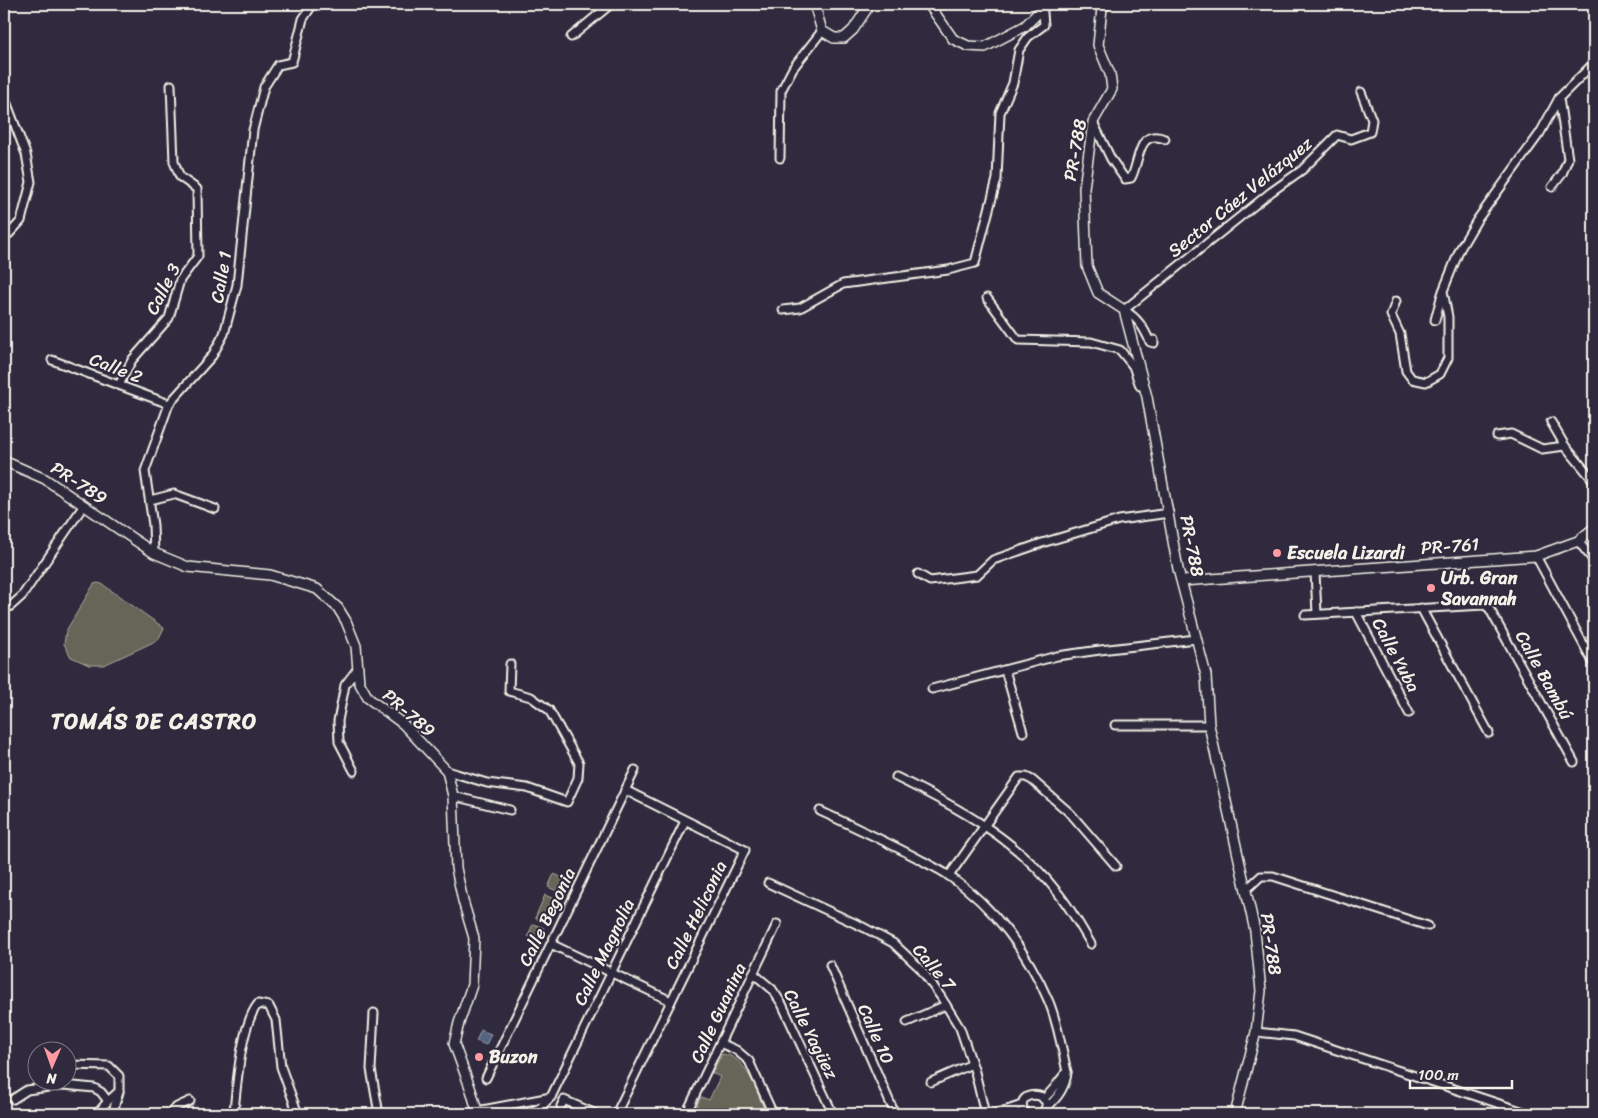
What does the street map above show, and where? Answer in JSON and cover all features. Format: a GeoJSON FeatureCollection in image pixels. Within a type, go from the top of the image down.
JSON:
{"type":"FeatureCollection","features":[{"type":"Feature","properties":{"kind":"street","name":"Calle 1"},"geometry":{"type":"LineString","coordinates":[[154,553],[150,500],[145,471],[169,404],[212,356],[224,334],[237,284],[253,130],[264,87],[278,65],[292,62],[303,20],[313,4]]}},
{"type":"Feature","properties":{"kind":"street"},"geometry":{"type":"LineString","coordinates":[[571,37],[611,4]]}},
{"type":"Feature","properties":{"kind":"street"},"geometry":{"type":"LineString","coordinates":[[817,4],[816,10],[822,30],[834,38],[844,38],[853,30],[870,4]]}},
{"type":"Feature","properties":{"kind":"street"},"geometry":{"type":"LineString","coordinates":[[926,4],[930,6],[952,39],[968,46],[986,47],[1025,26],[1047,4]]}},
{"type":"Feature","properties":{"kind":"street","name":"PR-788"},"geometry":{"type":"LineString","coordinates":[[1103,5],[1098,46],[1110,74],[1112,89],[1093,122],[1084,188],[1087,266],[1098,293],[1124,310],[1147,397],[1178,569],[1206,675],[1209,725],[1255,931],[1261,991],[1256,1032],[1236,1114]]}},
{"type":"Feature","properties":{"kind":"street"},"geometry":{"type":"LineString","coordinates":[[783,310],[800,308],[843,284],[948,270],[975,262],[997,179],[1000,113],[1013,83],[1018,50],[1028,37],[1044,25],[1040,11]]}},
{"type":"Feature","properties":{"kind":"street"},"geometry":{"type":"LineString","coordinates":[[780,158],[780,91],[793,68],[822,30]]}},
{"type":"Feature","properties":{"kind":"street"},"geometry":{"type":"LineString","coordinates":[[1435,320],[1443,291],[1460,249],[1477,220],[1540,133],[1559,98],[1594,63]]}},
{"type":"Feature","properties":{"kind":"street","name":"Calle 3"},"geometry":{"type":"LineString","coordinates":[[119,385],[132,360],[169,318],[180,280],[198,256],[197,189],[180,177],[174,162],[171,85]]}},
{"type":"Feature","properties":{"kind":"street","name":"Sector Cáez Velázquez"},"geometry":{"type":"LineString","coordinates":[[1124,310],[1271,192],[1302,170],[1337,135],[1351,139],[1370,132],[1372,120],[1361,92]]}},
{"type":"Feature","properties":{"kind":"street"},"geometry":{"type":"LineString","coordinates":[[4,96],[26,154],[31,182],[21,221],[9,234],[4,236]]}},
{"type":"Feature","properties":{"kind":"street"},"geometry":{"type":"LineString","coordinates":[[1552,187],[1562,174],[1568,159],[1559,98]]}},
{"type":"Feature","properties":{"kind":"street"},"geometry":{"type":"LineString","coordinates":[[1093,122],[1111,159],[1125,179],[1131,178],[1139,152],[1146,139],[1153,136],[1165,138]]}},
{"type":"Feature","properties":{"kind":"street"},"geometry":{"type":"LineString","coordinates":[[1396,300],[1391,315],[1400,334],[1406,371],[1412,379],[1426,382],[1440,374],[1448,358],[1448,316],[1443,291]]}},
{"type":"Feature","properties":{"kind":"street"},"geometry":{"type":"LineString","coordinates":[[987,298],[1018,340],[1091,342],[1120,350],[1133,366],[1143,392],[1147,397]]}},
{"type":"Feature","properties":{"kind":"street"},"geometry":{"type":"LineString","coordinates":[[1124,310],[1133,315],[1145,330],[1150,342],[1154,343],[1154,340]]}},
{"type":"Feature","properties":{"kind":"street","name":"Calle 2"},"geometry":{"type":"LineString","coordinates":[[52,360],[169,404]]}},
{"type":"Feature","properties":{"kind":"street"},"geometry":{"type":"LineString","coordinates":[[1551,422],[1565,446],[1594,481]]}},
{"type":"Feature","properties":{"kind":"street"},"geometry":{"type":"LineString","coordinates":[[1497,436],[1511,434],[1542,449],[1565,446]]}},
{"type":"Feature","properties":{"kind":"street","name":"PR-789"},"geometry":{"type":"LineString","coordinates":[[4,461],[45,479],[154,553],[188,567],[270,575],[316,589],[338,608],[346,621],[356,646],[359,682],[368,698],[403,724],[447,771],[453,796],[456,868],[475,946],[472,985],[454,1044],[478,1112]]}},
{"type":"Feature","properties":{"kind":"street"},"geometry":{"type":"LineString","coordinates":[[150,500],[174,494],[215,509]]}},
{"type":"Feature","properties":{"kind":"street"},"geometry":{"type":"LineString","coordinates":[[4,610],[22,596],[84,505]]}},
{"type":"Feature","properties":{"kind":"street"},"geometry":{"type":"LineString","coordinates":[[918,574],[930,581],[977,575],[993,560],[1042,543],[1119,520],[1169,513]]}},
{"type":"Feature","properties":{"kind":"street","name":"PR-761"},"geometry":{"type":"LineString","coordinates":[[1182,581],[1536,556],[1578,541],[1594,528]]}},
{"type":"Feature","properties":{"kind":"street"},"geometry":{"type":"LineString","coordinates":[[1578,541],[1594,561]]}},
{"type":"Feature","properties":{"kind":"street"},"geometry":{"type":"LineString","coordinates":[[1536,556],[1594,664]]}},
{"type":"Feature","properties":{"kind":"street"},"geometry":{"type":"LineString","coordinates":[[1315,572],[1317,614]]}},
{"type":"Feature","properties":{"kind":"street","name":"Calle Bambú"},"geometry":{"type":"LineString","coordinates":[[1305,615],[1484,605],[1489,608],[1574,762]]}},
{"type":"Feature","properties":{"kind":"street"},"geometry":{"type":"LineString","coordinates":[[1421,608],[1489,733]]}},
{"type":"Feature","properties":{"kind":"street","name":"Calle Yuba"},"geometry":{"type":"LineString","coordinates":[[1356,612],[1410,713]]}},
{"type":"Feature","properties":{"kind":"street"},"geometry":{"type":"LineString","coordinates":[[932,689],[1057,656],[1196,639]]}},
{"type":"Feature","properties":{"kind":"street"},"geometry":{"type":"LineString","coordinates":[[447,771],[487,782],[527,788],[567,802],[578,778],[579,762],[549,710],[531,697],[509,690],[510,664]]}},
{"type":"Feature","properties":{"kind":"street"},"geometry":{"type":"LineString","coordinates":[[354,771],[339,742],[338,721],[345,685],[358,668]]}},
{"type":"Feature","properties":{"kind":"street"},"geometry":{"type":"LineString","coordinates":[[1005,670],[1023,732]]}},
{"type":"Feature","properties":{"kind":"street"},"geometry":{"type":"LineString","coordinates":[[1115,725],[1209,725]]}},
{"type":"Feature","properties":{"kind":"street","name":"Calle Begonia"},"geometry":{"type":"LineString","coordinates":[[486,1078],[635,770]]}},
{"type":"Feature","properties":{"kind":"street"},"geometry":{"type":"LineString","coordinates":[[949,876],[1019,777],[1026,777],[1071,814],[1116,866]]}},
{"type":"Feature","properties":{"kind":"street"},"geometry":{"type":"LineString","coordinates":[[896,778],[946,802],[985,825],[1013,845],[1039,870],[1058,893],[1076,917],[1091,944]]}},
{"type":"Feature","properties":{"kind":"street","name":"Calle Heliconia"},"geometry":{"type":"LineString","coordinates":[[616,1114],[745,850],[625,790]]}},
{"type":"Feature","properties":{"kind":"street"},"geometry":{"type":"LineString","coordinates":[[453,796],[510,810]]}},
{"type":"Feature","properties":{"kind":"street"},"geometry":{"type":"LineString","coordinates":[[820,810],[904,851],[949,876],[984,904],[1017,942],[1037,976],[1050,1004],[1068,1072],[1067,1082],[1043,1098]]}},
{"type":"Feature","properties":{"kind":"street","name":"Calle Magnolia"},"geometry":{"type":"LineString","coordinates":[[525,1114],[540,1108],[551,1097],[610,972],[685,821]]}},
{"type":"Feature","properties":{"kind":"street"},"geometry":{"type":"LineString","coordinates":[[1246,890],[1260,876],[1273,876],[1428,926]]}},
{"type":"Feature","properties":{"kind":"street","name":"Calle 7"},"geometry":{"type":"LineString","coordinates":[[768,883],[893,943],[920,968],[960,1028],[985,1114]]}},
{"type":"Feature","properties":{"kind":"street","name":"Calle Guanina"},"geometry":{"type":"LineString","coordinates":[[686,1114],[777,924]]}},
{"type":"Feature","properties":{"kind":"street"},"geometry":{"type":"LineString","coordinates":[[550,944],[671,1001]]}},
{"type":"Feature","properties":{"kind":"street","name":"Calle 10"},"geometry":{"type":"LineString","coordinates":[[830,965],[895,1114]]}},
{"type":"Feature","properties":{"kind":"street","name":"Calle Yagüez"},"geometry":{"type":"LineString","coordinates":[[753,973],[772,989],[782,1004],[833,1114]]}},
{"type":"Feature","properties":{"kind":"street"},"geometry":{"type":"LineString","coordinates":[[231,1114],[234,1111],[238,1066],[251,1012],[258,1004],[269,1006],[276,1020],[281,1067],[298,1114]]}},
{"type":"Feature","properties":{"kind":"street"},"geometry":{"type":"LineString","coordinates":[[907,1022],[946,1005]]}},
{"type":"Feature","properties":{"kind":"street"},"geometry":{"type":"LineString","coordinates":[[374,1013],[371,1069],[379,1114]]}},
{"type":"Feature","properties":{"kind":"street"},"geometry":{"type":"LineString","coordinates":[[1256,1032],[1294,1036],[1530,1114]]}},
{"type":"Feature","properties":{"kind":"street"},"geometry":{"type":"LineString","coordinates":[[720,1043],[736,1050],[749,1061],[773,1114]]}},
{"type":"Feature","properties":{"kind":"street"},"geometry":{"type":"LineString","coordinates":[[932,1082],[972,1064]]}},
{"type":"Feature","properties":{"kind":"street"},"geometry":{"type":"LineString","coordinates":[[78,1065],[110,1066],[119,1076],[119,1091],[112,1114]]}},
{"type":"Feature","properties":{"kind":"street"},"geometry":{"type":"LineString","coordinates":[[13,1099],[27,1090],[64,1085],[94,1088],[102,1092],[108,1101]]}},
{"type":"Feature","properties":{"kind":"street"},"geometry":{"type":"LineString","coordinates":[[1044,1112],[1055,1101],[1060,1087]]}},
{"type":"Feature","properties":{"kind":"street"},"geometry":{"type":"LineString","coordinates":[[97,1114],[119,1091]]}},
{"type":"Feature","properties":{"kind":"street"},"geometry":{"type":"LineString","coordinates":[[995,1114],[1022,1105],[1026,1098],[1033,1094],[1043,1098],[1045,1102],[1044,1112]]}},
{"type":"Feature","properties":{"kind":"street"},"geometry":{"type":"LineString","coordinates":[[478,1112],[551,1097]]}},
{"type":"Feature","properties":{"kind":"street"},"geometry":{"type":"LineString","coordinates":[[561,1106],[564,1100],[596,1114]]}},
{"type":"Feature","properties":{"kind":"street"},"geometry":{"type":"LineString","coordinates":[[169,1114],[177,1106],[190,1102]]}},
{"type":"Feature","properties":{"kind":"street"},"geometry":{"type":"LineString","coordinates":[[1022,1105],[1026,1114]]}},
{"type":"Feature","properties":{"kind":"green space"},"geometry":{"type":"Polygon","coordinates":[[[98,583],[164,628],[158,640],[104,665],[89,665],[71,657],[64,644],[66,631],[94,584],[98,583]]]}},
{"type":"Feature","properties":{"kind":"green space"},"geometry":{"type":"Polygon","coordinates":[[[554,874],[567,880],[561,893],[548,887],[554,874]]]}},
{"type":"Feature","properties":{"kind":"green space"},"geometry":{"type":"Polygon","coordinates":[[[545,895],[556,900],[545,923],[535,918],[545,895]]]}},
{"type":"Feature","properties":{"kind":"green space"},"geometry":{"type":"Polygon","coordinates":[[[533,924],[544,928],[539,940],[528,936],[533,924]]]}},
{"type":"Feature","properties":{"kind":"green space"},"geometry":{"type":"Polygon","coordinates":[[[722,1054],[731,1056],[745,1068],[766,1114],[693,1114],[701,1097],[709,1100],[720,1077],[712,1073],[722,1054]]]}},
{"type":"Feature","properties":{"kind":"water"},"geometry":{"type":"Polygon","coordinates":[[[481,1030],[491,1034],[486,1045],[476,1041],[481,1030]]]}},
{"type":"Feature","properties":{"kind":"place","name":"Escuela Lizardi"},"geometry":{"type":"Point","coordinates":[1277,553]}},
{"type":"Feature","properties":{"kind":"place","name":"Urb. Gran Savannah"},"geometry":{"type":"Point","coordinates":[1431,588]}},
{"type":"Feature","properties":{"kind":"place","name":"Buzon"},"geometry":{"type":"Point","coordinates":[479,1057]}},
{"type":"Feature","properties":{"kind":"district","name":"TOMÁS DE CASTRO"},"geometry":{"type":"Point","coordinates":[154,721]}}]}
